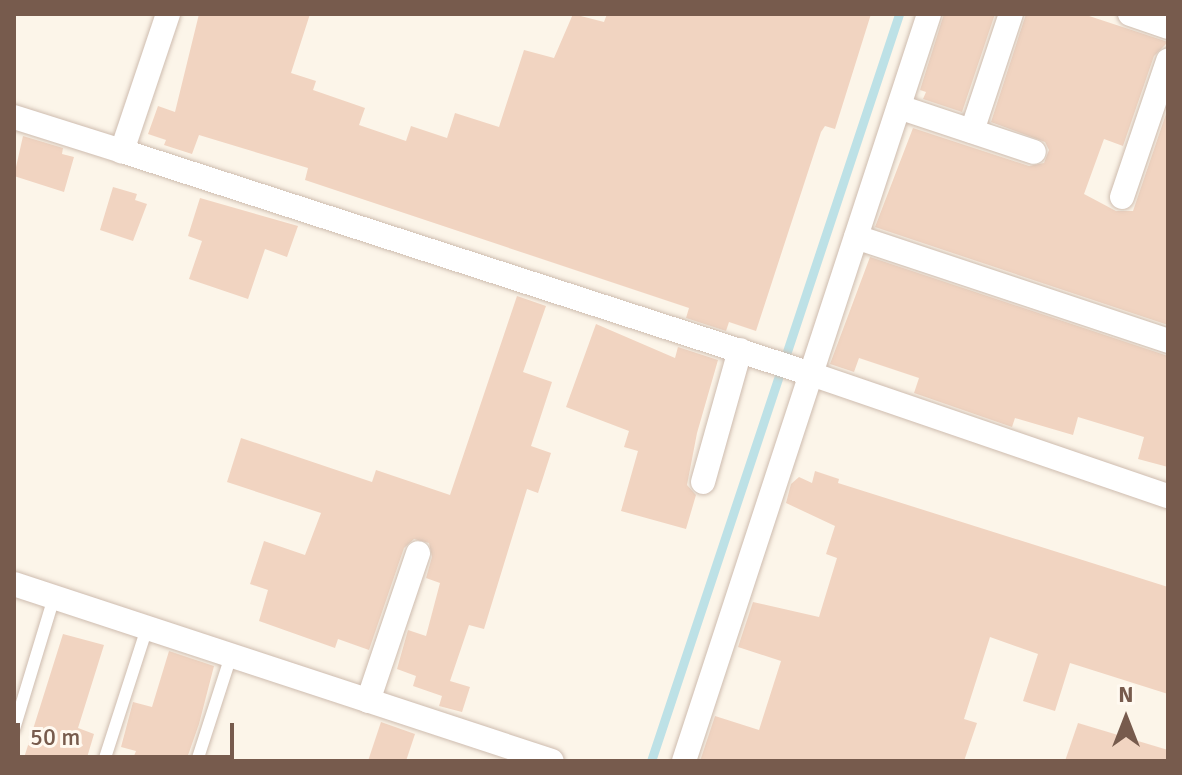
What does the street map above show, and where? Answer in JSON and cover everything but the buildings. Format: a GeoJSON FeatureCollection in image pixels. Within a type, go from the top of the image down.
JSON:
{"type":"FeatureCollection","features":[{"type":"Feature","properties":{"kind":"street"},"geometry":{"type":"LineString","coordinates":[[122,151],[168,14]]}},
{"type":"Feature","properties":{"kind":"street"},"geometry":{"type":"LineString","coordinates":[[684,761],[802,371],[856,237],[929,14]]}},
{"type":"Feature","properties":{"kind":"street"},"geometry":{"type":"LineString","coordinates":[[972,131],[1011,14]]}},
{"type":"Feature","properties":{"kind":"street"},"geometry":{"type":"LineString","coordinates":[[1130,14],[1168,27]]}},
{"type":"Feature","properties":{"kind":"street"},"geometry":{"type":"LineString","coordinates":[[1122,197],[1168,61]]}},
{"type":"Feature","properties":{"kind":"street"},"geometry":{"type":"LineString","coordinates":[[899,107],[1034,152]]}},
{"type":"Feature","properties":{"kind":"street"},"geometry":{"type":"LineString","coordinates":[[14,117],[740,350],[1168,496]]}},
{"type":"Feature","properties":{"kind":"street"},"geometry":{"type":"LineString","coordinates":[[856,237],[1168,341]]}},
{"type":"Feature","properties":{"kind":"street"},"geometry":{"type":"LineString","coordinates":[[703,482],[740,350]]}},
{"type":"Feature","properties":{"kind":"street"},"geometry":{"type":"LineString","coordinates":[[368,701],[418,553]]}},
{"type":"Feature","properties":{"kind":"street"},"geometry":{"type":"LineString","coordinates":[[14,584],[552,761]]}},
{"type":"Feature","properties":{"kind":"lane"},"geometry":{"type":"LineString","coordinates":[[14,729],[54,597]]}},
{"type":"Feature","properties":{"kind":"lane"},"geometry":{"type":"LineString","coordinates":[[104,761],[147,628]]}},
{"type":"Feature","properties":{"kind":"lane"},"geometry":{"type":"LineString","coordinates":[[197,761],[231,656]]}},
{"type":"Feature","properties":{"kind":"waterway"},"geometry":{"type":"LineString","coordinates":[[651,761],[899,14]]}}]}
